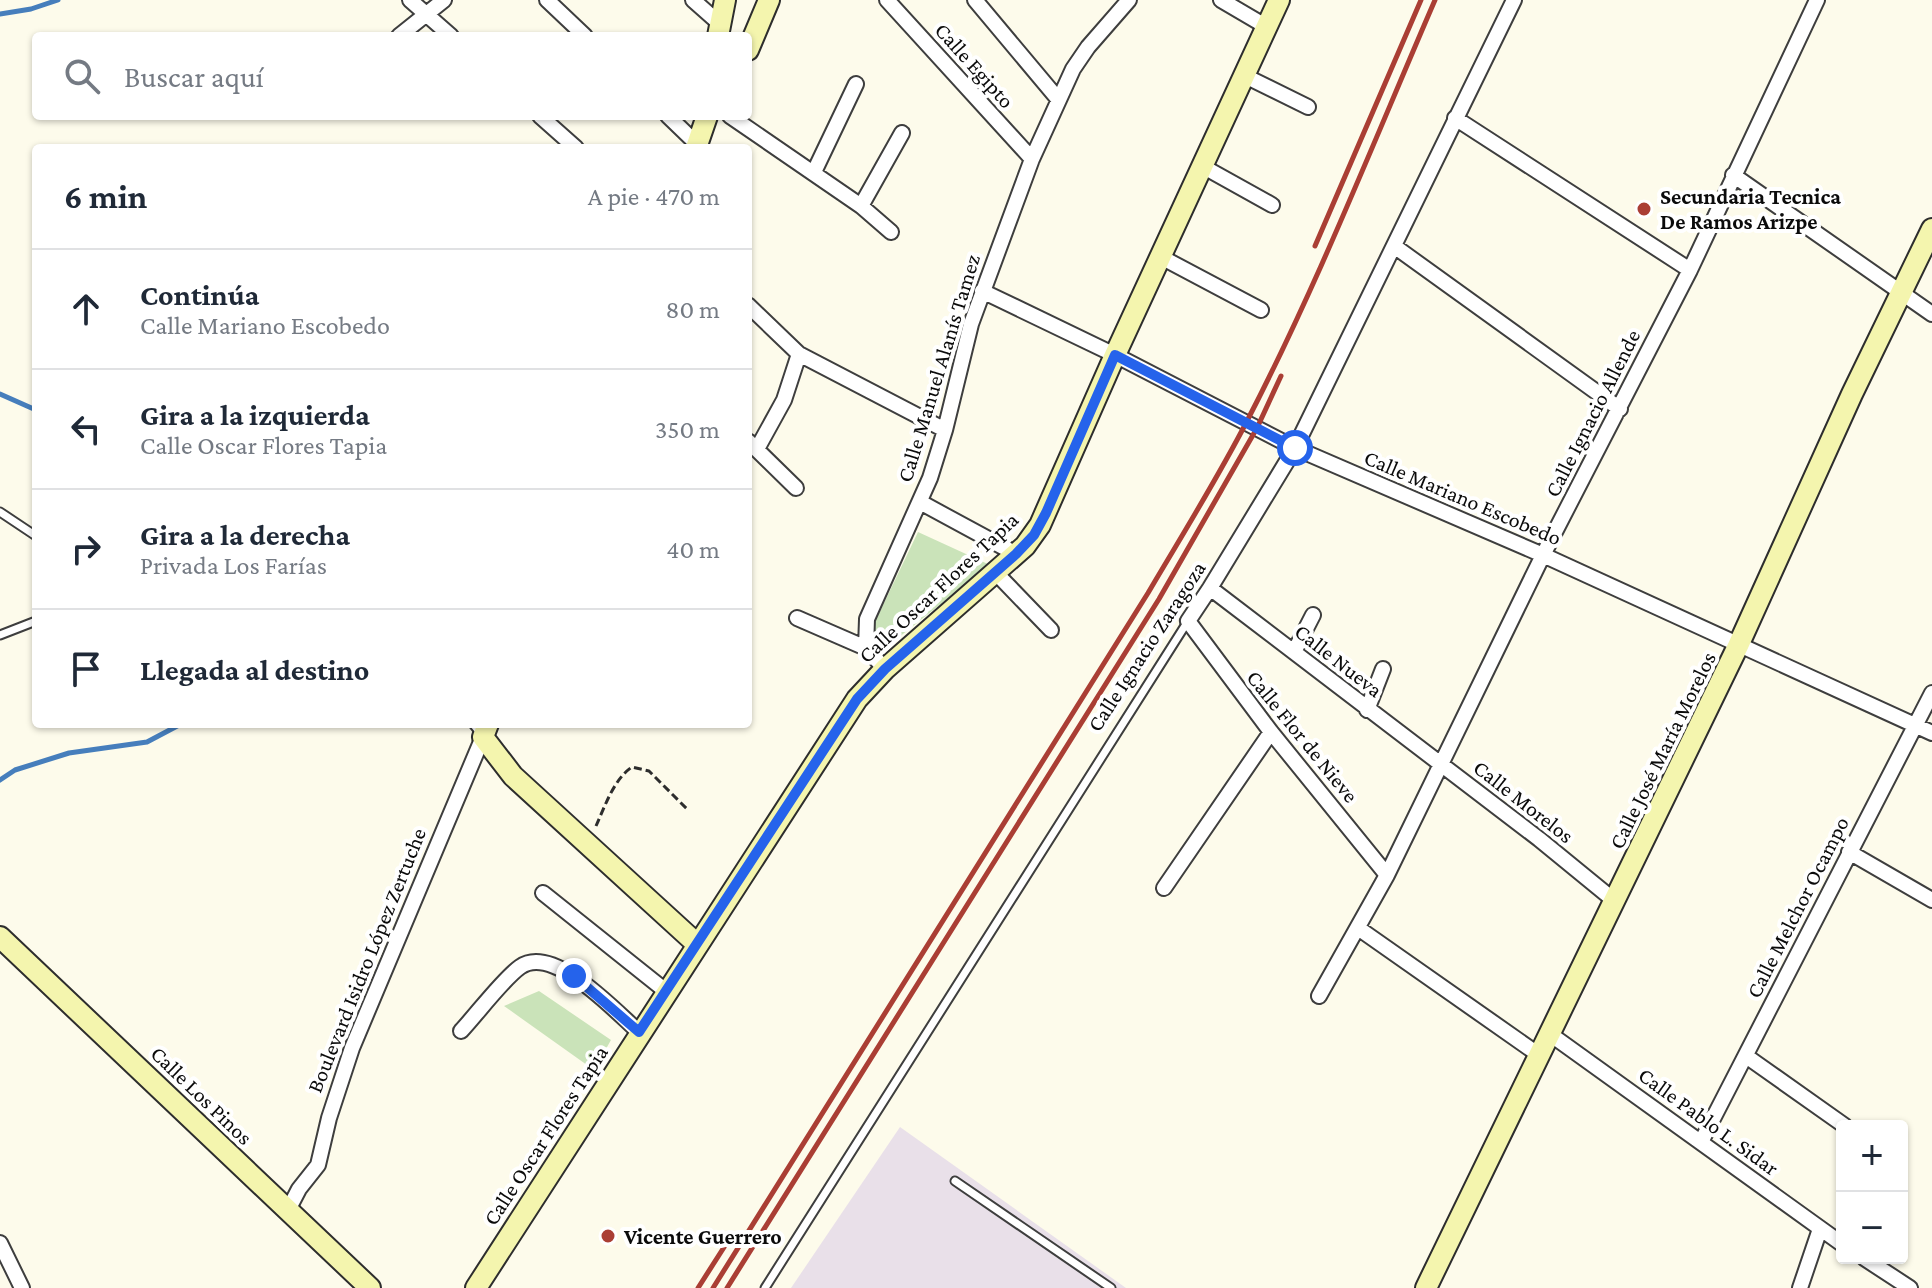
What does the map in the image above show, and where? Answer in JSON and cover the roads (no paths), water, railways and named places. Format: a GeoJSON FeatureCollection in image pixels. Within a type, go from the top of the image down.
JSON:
{"type":"FeatureCollection","features":[{"type":"Feature","properties":{"kind":"street"},"geometry":{"type":"LineString","coordinates":[[410,0],[446,32]]}},
{"type":"Feature","properties":{"kind":"street"},"geometry":{"type":"LineString","coordinates":[[404,32],[444,0]]}},
{"type":"Feature","properties":{"kind":"street"},"geometry":{"type":"LineString","coordinates":[[547,0],[581,32]]}},
{"type":"Feature","properties":{"kind":"street"},"geometry":{"type":"LineString","coordinates":[[693,0],[718,30]]}},
{"type":"Feature","properties":{"kind":"street"},"geometry":{"type":"LineString","coordinates":[[718,30],[725,0]]}},
{"type":"Feature","properties":{"kind":"street"},"geometry":{"type":"LineString","coordinates":[[752,40],[769,0]]}},
{"type":"Feature","properties":{"kind":"street","name":"Calle Egipto"},"geometry":{"type":"LineString","coordinates":[[887,0],[1032,159]]}},
{"type":"Feature","properties":{"kind":"street"},"geometry":{"type":"LineString","coordinates":[[975,0],[1058,99]]}},
{"type":"Feature","properties":{"kind":"street","name":"Calle Manuel Alanís Tamez"},"geometry":{"type":"LineString","coordinates":[[866,648],[867,619],[920,502],[945,430],[960,362],[982,291],[1032,159],[1058,99],[1088,47],[1129,0]]}},
{"type":"Feature","properties":{"kind":"street"},"geometry":{"type":"LineString","coordinates":[[1221,0],[1267,27]]}},
{"type":"Feature","properties":{"kind":"street","name":"Calle Oscar Flores Tapia"},"geometry":{"type":"LineString","coordinates":[[476,1288],[857,699],[885,669],[1034,535],[1279,0]]}},
{"type":"Feature","properties":{"kind":"street","name":"Calle Ignacio Zaragoza"},"geometry":{"type":"LineString","coordinates":[[1188,621],[1295,448],[1514,0]]}},
{"type":"Feature","properties":{"kind":"street","name":"Calle Ignacio Allende"},"geometry":{"type":"LineString","coordinates":[[1319,996],[1387,875],[1543,555],[1690,270],[1817,0]]}},
{"type":"Feature","properties":{"kind":"street"},"geometry":{"type":"LineString","coordinates":[[1245,76],[1308,107]]}},
{"type":"Feature","properties":{"kind":"street"},"geometry":{"type":"LineString","coordinates":[[814,172],[856,84]]}},
{"type":"Feature","properties":{"kind":"street"},"geometry":{"type":"LineString","coordinates":[[1455,118],[1690,270]]}},
{"type":"Feature","properties":{"kind":"street"},"geometry":{"type":"LineString","coordinates":[[544,120],[572,144]]}},
{"type":"Feature","properties":{"kind":"street"},"geometry":{"type":"LineString","coordinates":[[672,120],[694,144]]}},
{"type":"Feature","properties":{"kind":"street"},"geometry":{"type":"LineString","coordinates":[[697,144],[706,120]]}},
{"type":"Feature","properties":{"kind":"street"},"geometry":{"type":"LineString","coordinates":[[736,120],[814,172],[891,232]]}},
{"type":"Feature","properties":{"kind":"street"},"geometry":{"type":"LineString","coordinates":[[861,206],[902,133]]}},
{"type":"Feature","properties":{"kind":"street"},"geometry":{"type":"LineString","coordinates":[[1202,166],[1272,205]]}},
{"type":"Feature","properties":{"kind":"street"},"geometry":{"type":"LineString","coordinates":[[1733,175],[1932,314]]}},
{"type":"Feature","properties":{"kind":"street","name":"Calle José María Morelos"},"geometry":{"type":"LineString","coordinates":[[1426,1288],[1616,902],[1932,229]]}},
{"type":"Feature","properties":{"kind":"street"},"geometry":{"type":"LineString","coordinates":[[1394,246],[1620,409]]}},
{"type":"Feature","properties":{"kind":"street"},"geometry":{"type":"LineString","coordinates":[[1161,257],[1261,310]]}},
{"type":"Feature","properties":{"kind":"street","name":"Calle Mariano Escobedo"},"geometry":{"type":"LineString","coordinates":[[982,291],[1115,355],[1295,448],[1543,555],[1932,733]]}},
{"type":"Feature","properties":{"kind":"street"},"geometry":{"type":"LineString","coordinates":[[752,309],[799,354],[945,430]]}},
{"type":"Feature","properties":{"kind":"street"},"geometry":{"type":"LineString","coordinates":[[796,488],[753,445],[784,400],[799,354]]}},
{"type":"Feature","properties":{"kind":"street"},"geometry":{"type":"LineString","coordinates":[[920,502],[1016,554]]}},
{"type":"Feature","properties":{"kind":"street"},"geometry":{"type":"LineString","coordinates":[[995,572],[1051,630]]}},
{"type":"Feature","properties":{"kind":"street","name":"Calle Nueva"},"geometry":{"type":"LineString","coordinates":[[1210,588],[1442,766]]}},
{"type":"Feature","properties":{"kind":"street"},"geometry":{"type":"LineString","coordinates":[[1294,652],[1313,615]]}},
{"type":"Feature","properties":{"kind":"street"},"geometry":{"type":"LineString","coordinates":[[797,618],[866,648],[885,669]]}},
{"type":"Feature","properties":{"kind":"street","name":"Calle Flor de Nieve"},"geometry":{"type":"LineString","coordinates":[[1188,621],[1271,732],[1387,875]]}},
{"type":"Feature","properties":{"kind":"street"},"geometry":{"type":"LineString","coordinates":[[1367,710],[1383,669]]}},
{"type":"Feature","properties":{"kind":"street","name":"Calle Melchor Ocampo"},"geometry":{"type":"LineString","coordinates":[[1701,1142],[1932,693]]}},
{"type":"Feature","properties":{"kind":"street"},"geometry":{"type":"LineString","coordinates":[[481,728],[513,776],[698,945]]}},
{"type":"Feature","properties":{"kind":"street","name":"Boulevard Isidro López Zertuche"},"geometry":{"type":"LineString","coordinates":[[287,1212],[299,1189],[318,1165],[329,1118],[352,1048],[481,728]]}},
{"type":"Feature","properties":{"kind":"street"},"geometry":{"type":"LineString","coordinates":[[1164,888],[1271,732]]}},
{"type":"Feature","properties":{"kind":"street","name":"Calle Morelos"},"geometry":{"type":"LineString","coordinates":[[1442,766],[1616,902]]}},
{"type":"Feature","properties":{"kind":"street"},"geometry":{"type":"LineString","coordinates":[[1849,852],[1932,900]]}},
{"type":"Feature","properties":{"kind":"street"},"geometry":{"type":"LineString","coordinates":[[543,893],[667,992]]}},
{"type":"Feature","properties":{"kind":"street"},"geometry":{"type":"LineString","coordinates":[[1358,928],[1539,1055]]}},
{"type":"Feature","properties":{"kind":"street","name":"Calle Los Pinos"},"geometry":{"type":"LineString","coordinates":[[0,937],[370,1288]]}},
{"type":"Feature","properties":{"kind":"street"},"geometry":{"type":"LineString","coordinates":[[461,1031],[522,965],[542,962],[561,968],[639,1032]]}},
{"type":"Feature","properties":{"kind":"street","name":"Calle Pablo L. Sidar"},"geometry":{"type":"LineString","coordinates":[[1550,1034],[1836,1240]]}},
{"type":"Feature","properties":{"kind":"street"},"geometry":{"type":"LineString","coordinates":[[1746,1056],[1837,1120]]}},
{"type":"Feature","properties":{"kind":"street"},"geometry":{"type":"LineString","coordinates":[[1800,1288],[1820,1229]]}},
{"type":"Feature","properties":{"kind":"street"},"geometry":{"type":"LineString","coordinates":[[0,1243],[22,1288]]}},
{"type":"Feature","properties":{"kind":"street"},"geometry":{"type":"LineString","coordinates":[[1873,1264],[1910,1288]]}},
{"type":"Feature","properties":{"kind":"lane"},"geometry":{"type":"LineString","coordinates":[[0,512],[32,533]]}},
{"type":"Feature","properties":{"kind":"lane","name":"Calle Ignacio Zaragoza"},"geometry":{"type":"LineString","coordinates":[[765,1288],[1188,621]]}},
{"type":"Feature","properties":{"kind":"lane"},"geometry":{"type":"LineString","coordinates":[[0,635],[32,623]]}},
{"type":"Feature","properties":{"kind":"lane"},"geometry":{"type":"LineString","coordinates":[[955,1181],[1111,1288]]}},
{"type":"Feature","properties":{"kind":"waterway"},"geometry":{"type":"LineString","coordinates":[[0,14],[31,9],[58,0]]}},
{"type":"Feature","properties":{"kind":"waterway"},"geometry":{"type":"LineString","coordinates":[[0,394],[32,408]]}},
{"type":"Feature","properties":{"kind":"waterway"},"geometry":{"type":"LineString","coordinates":[[0,780],[15,770],[69,753],[147,742],[173,728]]}},
{"type":"Feature","properties":{"kind":"railway"},"geometry":{"type":"LineString","coordinates":[[1315,246],[1421,0]]}},
{"type":"Feature","properties":{"kind":"railway"},"geometry":{"type":"LineString","coordinates":[[713,1288],[1148,593],[1223,466],[1297,319],[1435,0]]}},
{"type":"Feature","properties":{"kind":"railway"},"geometry":{"type":"LineString","coordinates":[[727,1288],[1159,599],[1257,428],[1281,376]]}},
{"type":"Feature","properties":{"kind":"railway"},"geometry":{"type":"LineString","coordinates":[[698,1288],[728,1241]]}},
{"type":"Feature","properties":{"kind":"place","name":"Secundaria Tecnica De Ramos Arizpe"},"geometry":{"type":"Point","coordinates":[1644,209]}},
{"type":"Feature","properties":{"kind":"place","name":"Vicente Guerrero"},"geometry":{"type":"Point","coordinates":[608,1236]}}]}
